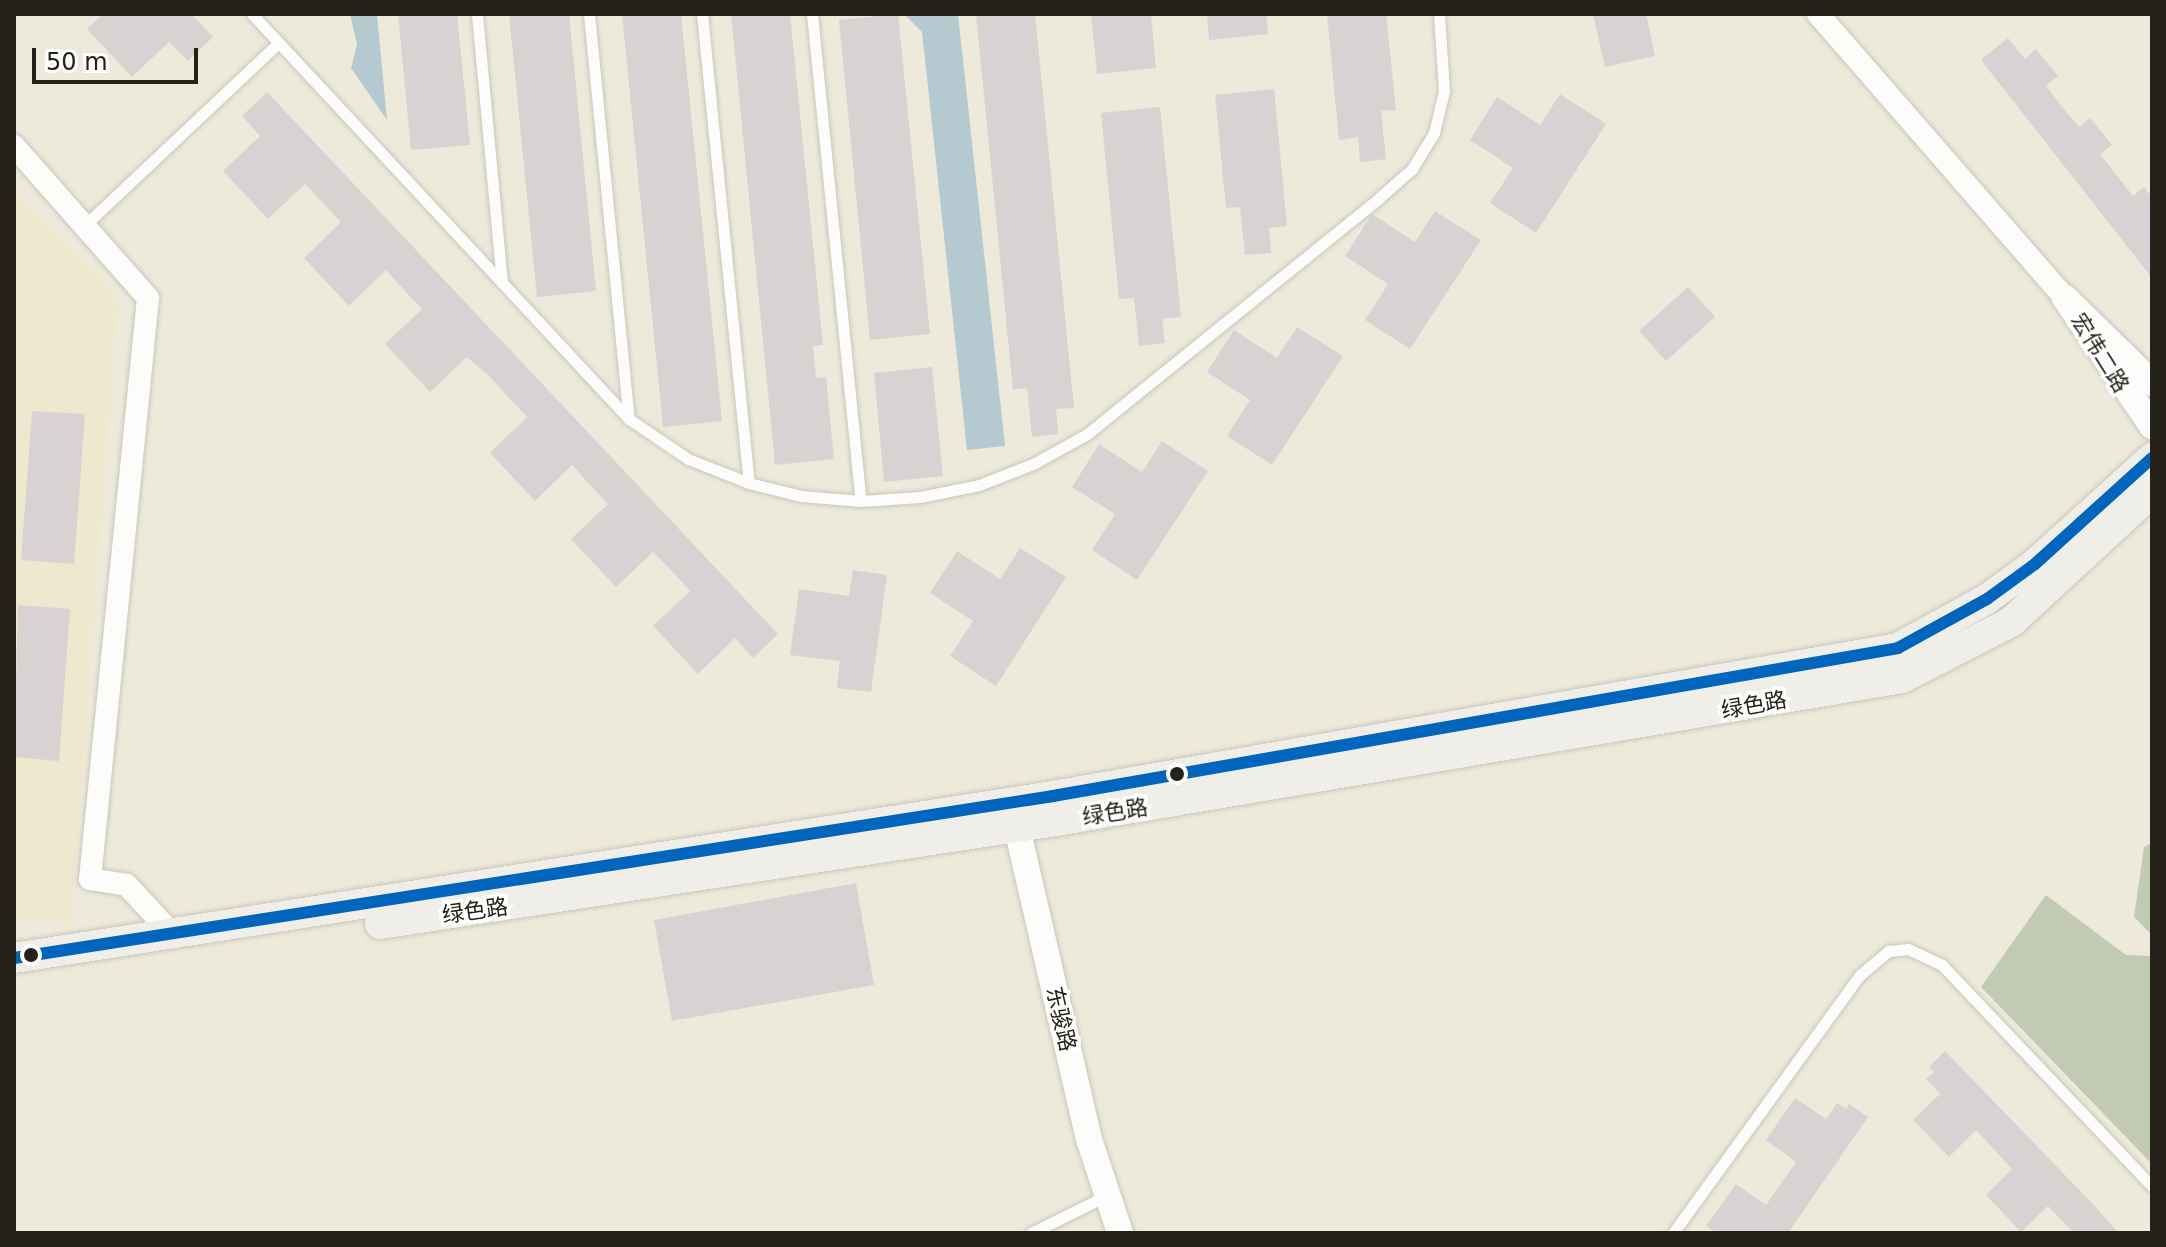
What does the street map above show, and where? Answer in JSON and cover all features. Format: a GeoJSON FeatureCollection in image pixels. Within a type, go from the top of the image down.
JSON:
{"type":"FeatureCollection","features":[{"type":"Feature","properties":{"kind":"main road","name":"绿色路"},"geometry":{"type":"LineString","coordinates":[[14,975],[621,889],[1898,648],[1987,599],[2035,564],[2152,458]]}},
{"type":"Feature","properties":{"kind":"main road","name":"绿色路"},"geometry":{"type":"LineString","coordinates":[[14,958],[1014,815],[1902,678],[2011,622],[2152,492]]}},
{"type":"Feature","properties":{"kind":"street"},"geometry":{"type":"LineString","coordinates":[[1818,14],[2065,298]]}},
{"type":"Feature","properties":{"kind":"street"},"geometry":{"type":"LineString","coordinates":[[14,146],[148,298],[90,879],[127,885],[175,937]]}},
{"type":"Feature","properties":{"kind":"street","name":"宏伟二路"},"geometry":{"type":"LineString","coordinates":[[2065,298],[2152,383]]}},
{"type":"Feature","properties":{"kind":"street","name":"宏伟二路"},"geometry":{"type":"LineString","coordinates":[[2065,298],[2152,426]]}},
{"type":"Feature","properties":{"kind":"street","name":"东骏路"},"geometry":{"type":"LineString","coordinates":[[1014,815],[1106,1196],[1120,1233]]}},
{"type":"Feature","properties":{"kind":"lane"},"geometry":{"type":"LineString","coordinates":[[252,14],[629,419],[688,459],[749,483],[801,496],[861,501],[920,497],[979,485],[1035,463],[1087,434],[1379,198],[1412,169],[1434,133],[1444,91],[1439,14]]}},
{"type":"Feature","properties":{"kind":"lane"},"geometry":{"type":"LineString","coordinates":[[477,14],[502,283]]}},
{"type":"Feature","properties":{"kind":"lane"},"geometry":{"type":"LineString","coordinates":[[589,14],[629,419]]}},
{"type":"Feature","properties":{"kind":"lane"},"geometry":{"type":"LineString","coordinates":[[702,14],[749,483]]}},
{"type":"Feature","properties":{"kind":"lane"},"geometry":{"type":"LineString","coordinates":[[812,14],[861,501]]}},
{"type":"Feature","properties":{"kind":"lane"},"geometry":{"type":"LineString","coordinates":[[84,226],[278,43]]}},
{"type":"Feature","properties":{"kind":"lane"},"geometry":{"type":"LineString","coordinates":[[1673,1233],[1866,968],[1889,951],[1908,949],[1942,965],[2152,1186]]}},
{"type":"Feature","properties":{"kind":"lane"},"geometry":{"type":"LineString","coordinates":[[1031,1233],[1106,1196]]}},
{"type":"Feature","properties":{"kind":"shaded area"},"geometry":{"type":"Polygon","coordinates":[[[14,189],[118,300],[71,922],[14,917],[14,189]]]}},
{"type":"Feature","properties":{"kind":"green space"},"geometry":{"type":"Polygon","coordinates":[[[2152,843],[2152,935],[2134,917],[2144,847],[2152,843]]]}},
{"type":"Feature","properties":{"kind":"green space"},"geometry":{"type":"Polygon","coordinates":[[[2046,895],[2126,955],[2152,956],[2152,1164],[1981,987],[2046,895]]]}},
{"type":"Feature","properties":{"kind":"water"},"geometry":{"type":"Polygon","coordinates":[[[350,14],[377,14],[387,120],[351,68],[357,45],[350,14]]]}},
{"type":"Feature","properties":{"kind":"water"},"geometry":{"type":"Polygon","coordinates":[[[904,14],[958,14],[1005,446],[967,450],[922,32],[904,14]]]}},
{"type":"Feature","properties":{"kind":"building"},"geometry":{"type":"Polygon","coordinates":[[[103,14],[191,14],[213,37],[188,61],[169,42],[132,77],[87,29],[103,14]]]}},
{"type":"Feature","properties":{"kind":"building"},"geometry":{"type":"Polygon","coordinates":[[[398,14],[457,14],[470,145],[411,150],[398,14]]]}},
{"type":"Feature","properties":{"kind":"building"},"geometry":{"type":"Polygon","coordinates":[[[509,14],[569,14],[596,291],[537,297],[509,14]]]}},
{"type":"Feature","properties":{"kind":"building"},"geometry":{"type":"Polygon","coordinates":[[[622,14],[681,14],[722,421],[663,427],[622,14]]]}},
{"type":"Feature","properties":{"kind":"building"},"geometry":{"type":"Polygon","coordinates":[[[731,14],[790,14],[823,345],[813,346],[816,378],[826,377],[834,459],[775,465],[731,14]]]}},
{"type":"Feature","properties":{"kind":"building"},"geometry":{"type":"Polygon","coordinates":[[[898,14],[930,334],[870,340],[839,20],[898,14]]]}},
{"type":"Feature","properties":{"kind":"building"},"geometry":{"type":"Polygon","coordinates":[[[976,14],[1035,14],[1074,408],[1056,409],[1058,434],[1032,437],[1027,388],[1013,390],[976,14]]]}},
{"type":"Feature","properties":{"kind":"building"},"geometry":{"type":"Polygon","coordinates":[[[1091,14],[1151,14],[1156,68],[1097,74],[1091,14]]]}},
{"type":"Feature","properties":{"kind":"building"},"geometry":{"type":"Polygon","coordinates":[[[1207,14],[1266,14],[1268,34],[1209,40],[1207,14]]]}},
{"type":"Feature","properties":{"kind":"building"},"geometry":{"type":"Polygon","coordinates":[[[1327,14],[1386,14],[1396,110],[1381,111],[1386,159],[1360,162],[1358,137],[1339,140],[1327,14]]]}},
{"type":"Feature","properties":{"kind":"building"},"geometry":{"type":"Polygon","coordinates":[[[1593,14],[1646,14],[1655,56],[1605,67],[1593,14]]]}},
{"type":"Feature","properties":{"kind":"building"},"geometry":{"type":"Polygon","coordinates":[[[2008,38],[2025,59],[2036,49],[2058,76],[2046,86],[2079,127],[2090,118],[2112,145],[2100,154],[2133,196],[2144,187],[2152,197],[2152,278],[1981,60],[2008,38]]]}},
{"type":"Feature","properties":{"kind":"building"},"geometry":{"type":"Polygon","coordinates":[[[1274,89],[1287,226],[1269,228],[1271,253],[1245,255],[1240,207],[1226,208],[1215,95],[1274,89]]]}},
{"type":"Feature","properties":{"kind":"building"},"geometry":{"type":"Polygon","coordinates":[[[267,92],[778,634],[753,658],[735,638],[698,674],[653,626],[690,591],[672,571],[653,552],[616,587],[571,539],[608,504],[572,465],[535,501],[490,453],[527,417],[487,374],[467,357],[430,392],[385,344],[422,309],[386,270],[349,306],[304,258],[341,222],[305,184],[268,219],[223,171],[260,136],[242,116],[267,92]]]}},
{"type":"Feature","properties":{"kind":"building"},"geometry":{"type":"Polygon","coordinates":[[[1560,94],[1606,124],[1536,233],[1490,203],[1513,168],[1470,140],[1497,97],[1540,125],[1560,94]]]}},
{"type":"Feature","properties":{"kind":"building"},"geometry":{"type":"Polygon","coordinates":[[[1160,107],[1181,317],[1162,319],[1165,343],[1139,346],[1134,298],[1119,299],[1101,113],[1160,107]]]}},
{"type":"Feature","properties":{"kind":"building"},"geometry":{"type":"Polygon","coordinates":[[[1435,211],[1481,240],[1410,349],[1365,320],[1388,284],[1345,256],[1372,214],[1415,242],[1435,211]]]}},
{"type":"Feature","properties":{"kind":"building"},"geometry":{"type":"Polygon","coordinates":[[[1688,287],[1715,317],[1666,361],[1639,331],[1688,287]]]}},
{"type":"Feature","properties":{"kind":"building"},"geometry":{"type":"Polygon","coordinates":[[[1297,327],[1343,356],[1272,465],[1227,436],[1250,400],[1207,372],[1234,330],[1277,358],[1297,327]]]}},
{"type":"Feature","properties":{"kind":"building"},"geometry":{"type":"Polygon","coordinates":[[[932,367],[943,476],[884,482],[874,373],[932,367]]]}},
{"type":"Feature","properties":{"kind":"building"},"geometry":{"type":"Polygon","coordinates":[[[32,411],[85,414],[74,564],[21,560],[32,411]]]}},
{"type":"Feature","properties":{"kind":"building"},"geometry":{"type":"Polygon","coordinates":[[[1162,441],[1208,471],[1137,580],[1092,550],[1115,514],[1072,487],[1099,444],[1142,472],[1162,441]]]}},
{"type":"Feature","properties":{"kind":"building"},"geometry":{"type":"Polygon","coordinates":[[[1020,548],[1066,577],[996,686],[950,656],[973,621],[930,593],[957,551],[1000,579],[1020,548]]]}},
{"type":"Feature","properties":{"kind":"building"},"geometry":{"type":"Polygon","coordinates":[[[853,570],[887,575],[871,692],[837,688],[840,661],[790,655],[799,589],[849,596],[853,570]]]}},
{"type":"Feature","properties":{"kind":"building"},"geometry":{"type":"Polygon","coordinates":[[[18,605],[70,609],[59,761],[14,757],[18,605]]]}},
{"type":"Feature","properties":{"kind":"building"},"geometry":{"type":"Polygon","coordinates":[[[856,883],[874,985],[672,1021],[654,920],[856,883]]]}},
{"type":"Feature","properties":{"kind":"building"},"geometry":{"type":"Polygon","coordinates":[[[1945,1051],[2119,1233],[2074,1233],[2048,1206],[2021,1232],[1986,1195],[2012,1169],[1976,1130],[1949,1157],[1913,1120],[1940,1094],[1926,1079],[1934,1072],[1929,1067],[1945,1051]]]}},
{"type":"Feature","properties":{"kind":"building"},"geometry":{"type":"Polygon","coordinates":[[[1795,1098],[1826,1119],[1837,1103],[1846,1109],[1849,1104],[1868,1117],[1788,1233],[1716,1233],[1706,1226],[1736,1184],[1766,1205],[1796,1162],[1766,1140],[1795,1098]]]}},
{"type":"Feature","properties":{"kind":"transit line"},"geometry":{"type":"LineString","coordinates":[[14,958],[1053,796],[1898,648],[1987,599],[2035,564],[2152,458]]}}]}
